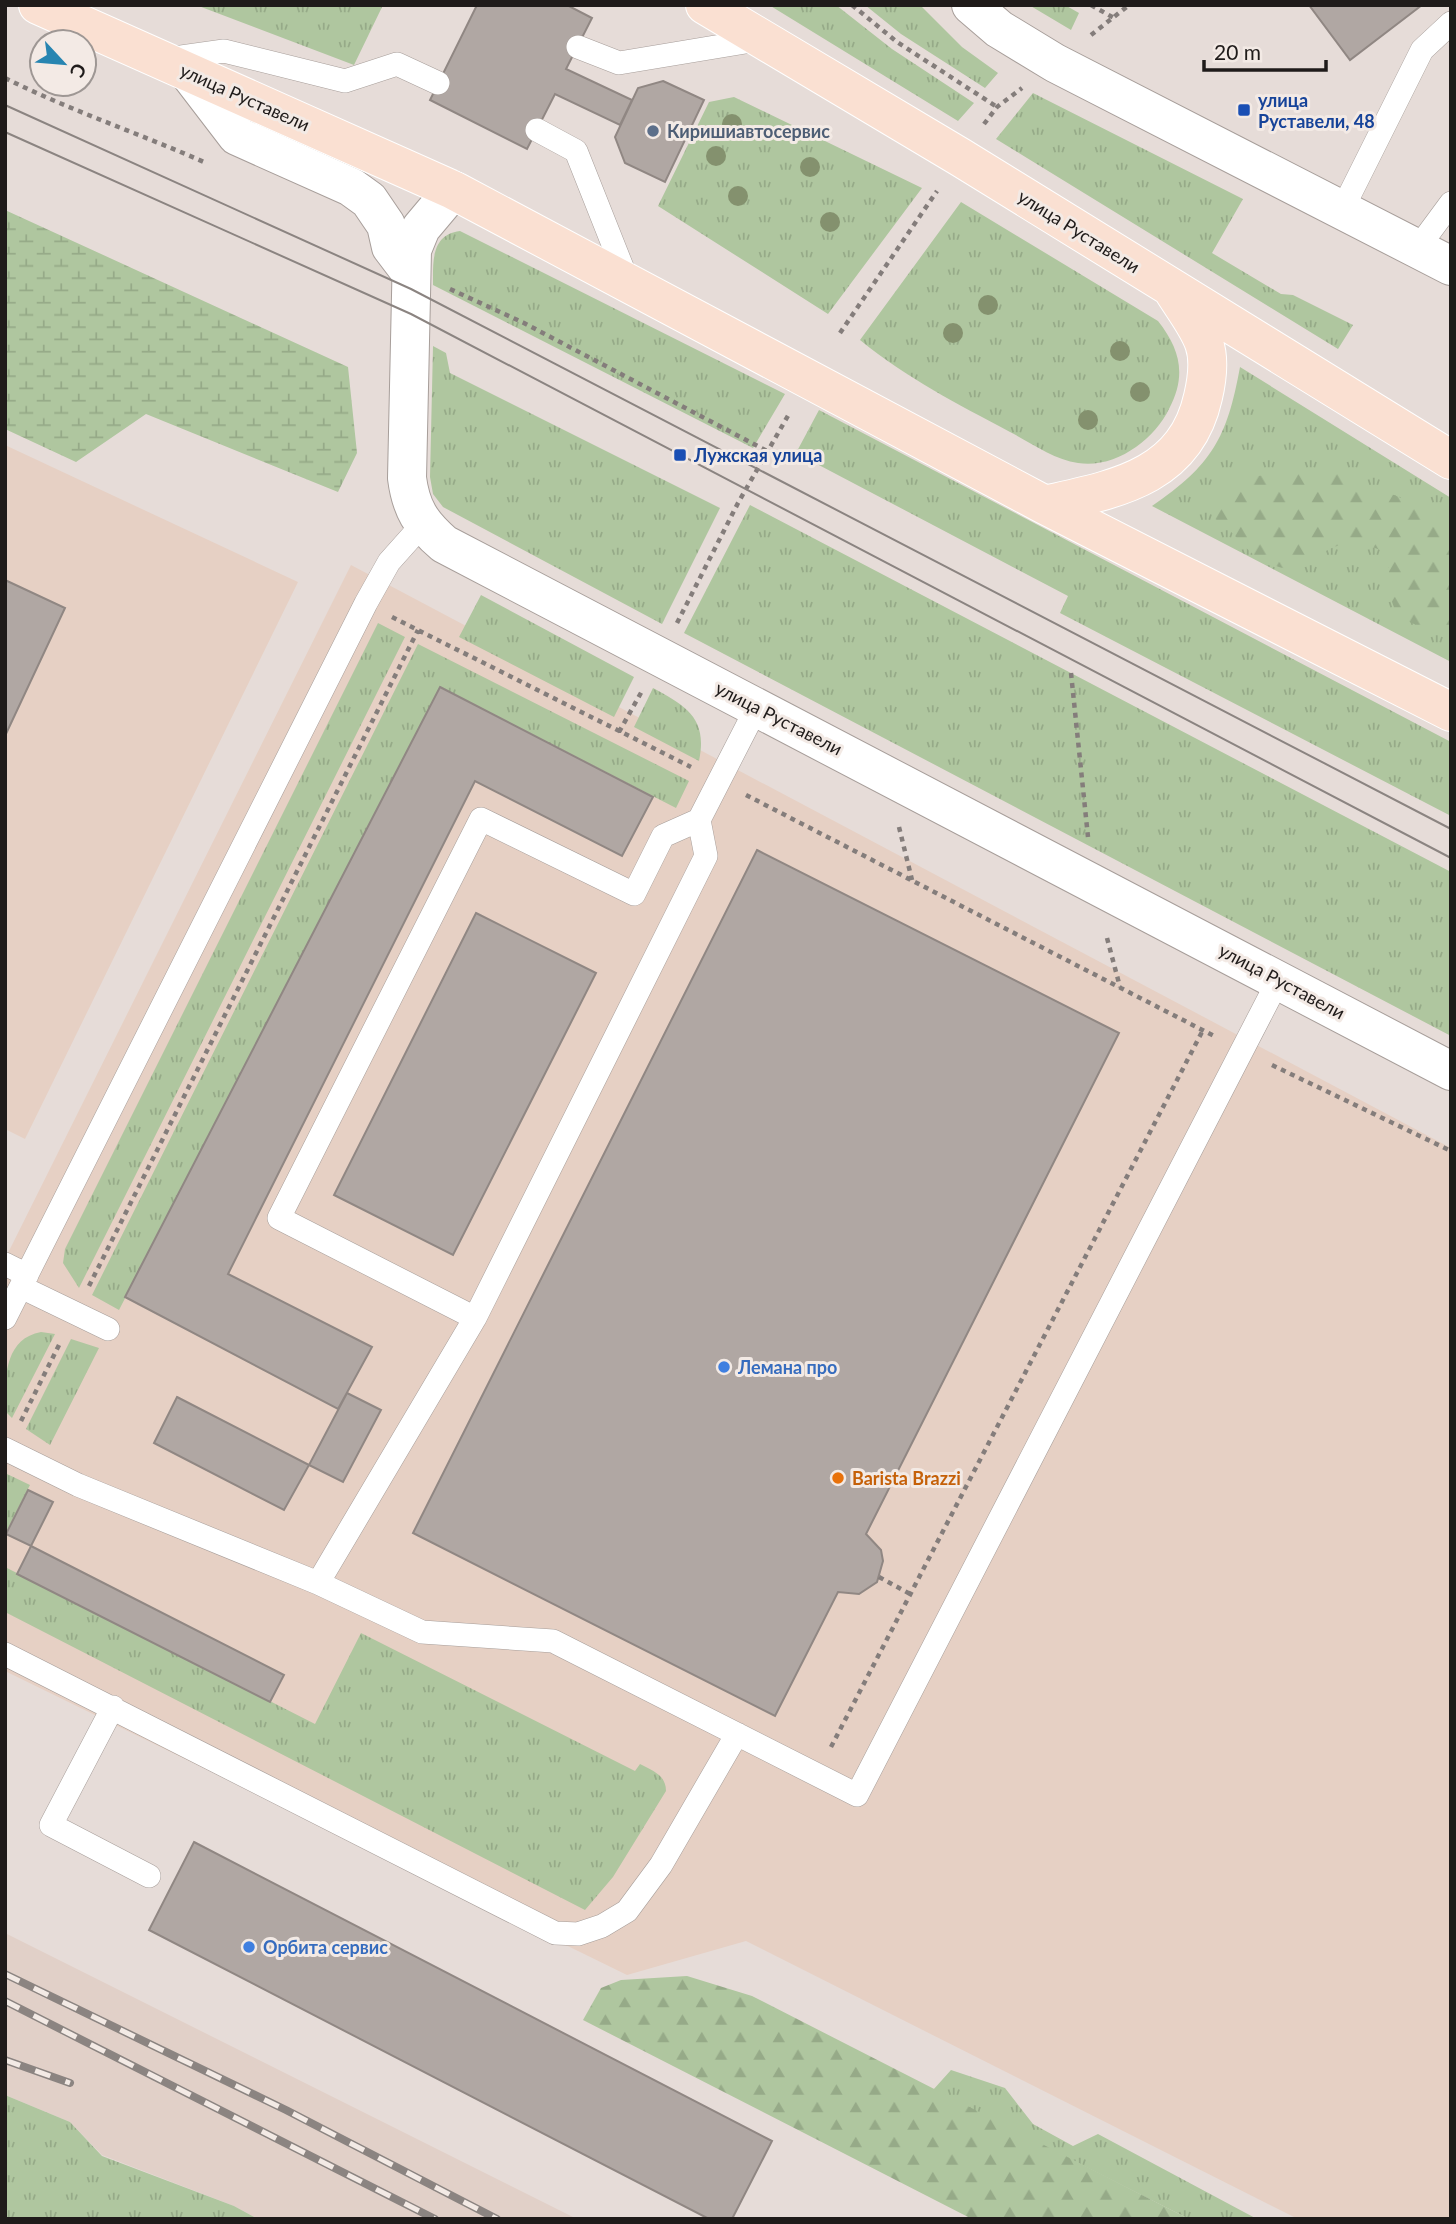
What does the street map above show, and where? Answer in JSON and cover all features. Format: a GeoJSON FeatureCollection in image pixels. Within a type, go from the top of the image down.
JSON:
{"type":"FeatureCollection","features":[{"type":"Feature","properties":{"kind":"main road","name":"улица Руставели"},"geometry":{"type":"LineString","coordinates":[[38,5],[453,190],[1045,505],[1451,712]]}},
{"type":"Feature","properties":{"kind":"main road","name":"улица Руставели"},"geometry":{"type":"LineString","coordinates":[[705,5],[1451,460]]}},
{"type":"Feature","properties":{"kind":"main road"},"geometry":{"type":"LineString","coordinates":[[1045,505],[1122,487],[1152,472],[1178,450],[1198,420],[1208,377],[1205,344],[1172,288]]}},
{"type":"Feature","properties":{"kind":"street"},"geometry":{"type":"LineString","coordinates":[[971,5],[999,29],[1055,63],[1451,266]]}},
{"type":"Feature","properties":{"kind":"street"},"geometry":{"type":"LineString","coordinates":[[174,66],[237,136],[351,187],[369,200],[386,225],[391,247],[411,272]]}},
{"type":"Feature","properties":{"kind":"street","name":"улица Руставели"},"geometry":{"type":"LineString","coordinates":[[453,190],[421,228],[412,250],[407,478],[410,500],[422,525],[444,544],[1451,1071]]}},
{"type":"Feature","properties":{"kind":"lane"},"geometry":{"type":"LineString","coordinates":[[1342,210],[1422,50],[1451,23]]}},
{"type":"Feature","properties":{"kind":"lane"},"geometry":{"type":"LineString","coordinates":[[578,47],[619,63],[764,39]]}},
{"type":"Feature","properties":{"kind":"lane"},"geometry":{"type":"LineString","coordinates":[[174,66],[224,51],[345,81],[397,64],[438,83]]}},
{"type":"Feature","properties":{"kind":"lane"},"geometry":{"type":"LineString","coordinates":[[537,130],[576,151],[628,282]]}},
{"type":"Feature","properties":{"kind":"lane"},"geometry":{"type":"LineString","coordinates":[[1417,249],[1451,203]]}},
{"type":"Feature","properties":{"kind":"lane"},"geometry":{"type":"LineString","coordinates":[[5,1318],[366,603],[389,562],[422,525]]}},
{"type":"Feature","properties":{"kind":"lane"},"geometry":{"type":"LineString","coordinates":[[318,1583],[475,1318],[706,856],[699,820],[757,707]]}},
{"type":"Feature","properties":{"kind":"lane"},"geometry":{"type":"LineString","coordinates":[[475,1318],[279,1218],[481,819],[634,894],[663,836],[699,820]]}},
{"type":"Feature","properties":{"kind":"lane"},"geometry":{"type":"LineString","coordinates":[[6,1449],[78,1485],[318,1583],[422,1632],[553,1641],[857,1795],[1279,979]]}},
{"type":"Feature","properties":{"kind":"lane"},"geometry":{"type":"LineString","coordinates":[[5,1264],[24,1281],[75,1313],[108,1329]]}},
{"type":"Feature","properties":{"kind":"lane"},"geometry":{"type":"LineString","coordinates":[[5,1654],[555,1933],[578,1934],[602,1926],[627,1911],[661,1865],[737,1734]]}},
{"type":"Feature","properties":{"kind":"lane"},"geometry":{"type":"LineString","coordinates":[[113,1707],[51,1825],[149,1876]]}},
{"type":"Feature","properties":{"kind":"path"},"geometry":{"type":"LineString","coordinates":[[852,5],[897,42],[997,107]]}},
{"type":"Feature","properties":{"kind":"path"},"geometry":{"type":"LineString","coordinates":[[1091,5],[1114,18]]}},
{"type":"Feature","properties":{"kind":"path"},"geometry":{"type":"LineString","coordinates":[[1091,36],[1129,5]]}},
{"type":"Feature","properties":{"kind":"path"},"geometry":{"type":"LineString","coordinates":[[984,124],[997,107],[1026,85]]}},
{"type":"Feature","properties":{"kind":"path"},"geometry":{"type":"LineString","coordinates":[[840,333],[937,190]]}},
{"type":"Feature","properties":{"kind":"path"},"geometry":{"type":"LineString","coordinates":[[673,629],[738,503],[792,409]]}},
{"type":"Feature","properties":{"kind":"path"},"geometry":{"type":"LineString","coordinates":[[366,603],[1242,1050],[1451,1151]]}},
{"type":"Feature","properties":{"kind":"path"},"geometry":{"type":"LineString","coordinates":[[6,1449],[418,630]]}},
{"type":"Feature","properties":{"kind":"path"},"geometry":{"type":"LineString","coordinates":[[1071,673],[1093,882],[1120,988]]}},
{"type":"Feature","properties":{"kind":"path"},"geometry":{"type":"LineString","coordinates":[[620,732],[645,684]]}},
{"type":"Feature","properties":{"kind":"path"},"geometry":{"type":"LineString","coordinates":[[816,1774],[912,1595],[1203,1030]]}},
{"type":"Feature","properties":{"kind":"path"},"geometry":{"type":"LineString","coordinates":[[879,1577],[912,1595]]}},
{"type":"Feature","properties":{"kind":"shaded area"},"geometry":{"type":"Polygon","coordinates":[[[5,445],[298,582],[25,1139],[5,1129],[5,445]]]}},
{"type":"Feature","properties":{"kind":"shaded area"},"geometry":{"type":"Polygon","coordinates":[[[351,565],[1451,1148],[1451,2219],[1298,2219],[746,1941],[627,1975],[5,1671],[5,1259],[351,565]]]}},
{"type":"Feature","properties":{"kind":"shaded area"},"geometry":{"type":"Polygon","coordinates":[[[5,1933],[577,2219],[258,2219],[234,2206],[102,2155],[70,2122],[5,2095],[5,1933]]]}},
{"type":"Feature","properties":{"kind":"green space"},"geometry":{"type":"Polygon","coordinates":[[[196,5],[383,5],[354,65],[196,5]]]}},
{"type":"Feature","properties":{"kind":"green space"},"geometry":{"type":"Polygon","coordinates":[[[769,5],[836,5],[892,49],[974,103],[958,121],[769,5]]]}},
{"type":"Feature","properties":{"kind":"green space"},"geometry":{"type":"Polygon","coordinates":[[[865,5],[920,5],[962,47],[998,73],[985,88],[901,34],[865,5]]]}},
{"type":"Feature","properties":{"kind":"green space"},"geometry":{"type":"Polygon","coordinates":[[[1029,5],[1065,5],[1079,13],[1071,30],[1029,5]]]}},
{"type":"Feature","properties":{"kind":"green space"},"geometry":{"type":"Polygon","coordinates":[[[1033,93],[1243,199],[1212,253],[1281,294],[1293,295],[1353,325],[1338,349],[996,139],[1033,93]]]}},
{"type":"Feature","properties":{"kind":"green space"},"geometry":{"type":"Polygon","coordinates":[[[734,97],[922,188],[828,314],[658,206],[709,102],[734,97]]]}},
{"type":"Feature","properties":{"kind":"green space"},"geometry":{"type":"Polygon","coordinates":[[[961,202],[1158,321],[1166,331],[1179,363],[1175,397],[1154,431],[1132,450],[1119,457],[1092,464],[1061,458],[933,390],[860,340],[961,202]]]}},
{"type":"Feature","properties":{"kind":"green space"},"geometry":{"type":"Polygon","coordinates":[[[5,210],[348,367],[357,453],[338,492],[146,414],[76,462],[5,429],[5,210]]]}},
{"type":"Feature","properties":{"kind":"green space"},"geometry":{"type":"Polygon","coordinates":[[[460,231],[785,394],[753,448],[433,285],[434,258],[439,244],[451,233],[460,231]]]}},
{"type":"Feature","properties":{"kind":"green space"},"geometry":{"type":"Polygon","coordinates":[[[433,346],[446,353],[450,373],[720,508],[662,624],[443,507],[433,494],[430,477],[433,346]]]}},
{"type":"Feature","properties":{"kind":"green space"},"geometry":{"type":"Polygon","coordinates":[[[1240,367],[1451,498],[1451,662],[1152,506],[1189,477],[1214,448],[1229,413],[1240,367]]]}},
{"type":"Feature","properties":{"kind":"green space"},"geometry":{"type":"Polygon","coordinates":[[[819,410],[1451,742],[1451,816],[1060,613],[1068,596],[796,453],[819,410]]]}},
{"type":"Feature","properties":{"kind":"green space"},"geometry":{"type":"Polygon","coordinates":[[[1328,469],[1399,497],[1451,525],[1451,633],[1415,625],[1397,612],[1390,589],[1389,554],[1383,551],[1363,545],[1337,546],[1301,568],[1282,568],[1253,554],[1215,519],[1218,499],[1224,488],[1238,478],[1328,469]]]}},
{"type":"Feature","properties":{"kind":"green space"},"geometry":{"type":"Polygon","coordinates":[[[750,505],[1451,872],[1451,1036],[684,633],[750,505]]]}},
{"type":"Feature","properties":{"kind":"green space"},"geometry":{"type":"Polygon","coordinates":[[[481,595],[634,677],[614,717],[459,637],[481,595]]]}},
{"type":"Feature","properties":{"kind":"green space"},"geometry":{"type":"Polygon","coordinates":[[[378,623],[405,637],[79,1288],[63,1263],[65,1249],[378,623]]]}},
{"type":"Feature","properties":{"kind":"green space"},"geometry":{"type":"Polygon","coordinates":[[[418,644],[689,781],[676,808],[440,687],[119,1310],[92,1295],[418,644]]]}},
{"type":"Feature","properties":{"kind":"green space"},"geometry":{"type":"Polygon","coordinates":[[[653,688],[692,715],[700,734],[699,761],[634,727],[653,688]]]}},
{"type":"Feature","properties":{"kind":"green space"},"geometry":{"type":"Polygon","coordinates":[[[41,1332],[55,1334],[12,1418],[5,1411],[9,1363],[19,1343],[41,1332]]]}},
{"type":"Feature","properties":{"kind":"green space"},"geometry":{"type":"Polygon","coordinates":[[[71,1339],[99,1348],[50,1445],[26,1429],[71,1339]]]}},
{"type":"Feature","properties":{"kind":"green space"},"geometry":{"type":"Polygon","coordinates":[[[5,1473],[30,1485],[5,1534],[5,1473]]]}},
{"type":"Feature","properties":{"kind":"green space"},"geometry":{"type":"Polygon","coordinates":[[[5,1567],[315,1724],[361,1633],[635,1771],[640,1764],[650,1769],[664,1781],[666,1791],[613,1877],[585,1910],[5,1612],[5,1567]]]}},
{"type":"Feature","properties":{"kind":"green space"},"geometry":{"type":"Polygon","coordinates":[[[687,1976],[752,1996],[1189,2219],[972,2219],[583,2020],[601,1988],[621,1980],[687,1976]]]}},
{"type":"Feature","properties":{"kind":"green space"},"geometry":{"type":"Polygon","coordinates":[[[951,2070],[1005,2088],[1033,2124],[1073,2146],[1098,2134],[1257,2219],[1189,2219],[933,2090],[951,2070]]]}},
{"type":"Feature","properties":{"kind":"green space"},"geometry":{"type":"Polygon","coordinates":[[[5,2095],[70,2122],[102,2156],[234,2206],[258,2219],[5,2219],[5,2095]]]}},
{"type":"Feature","properties":{"kind":"building"},"geometry":{"type":"Polygon","coordinates":[[[477,5],[567,5],[592,18],[566,69],[632,100],[620,125],[555,94],[527,149],[430,100],[477,5]]]}},
{"type":"Feature","properties":{"kind":"building"},"geometry":{"type":"Polygon","coordinates":[[[1309,5],[1422,5],[1350,60],[1309,5]]]}},
{"type":"Feature","properties":{"kind":"building","name":"Киришиавтосервис"},"geometry":{"type":"Polygon","coordinates":[[[663,81],[704,100],[665,182],[625,163],[615,137],[638,88],[663,81]]]}},
{"type":"Feature","properties":{"kind":"building"},"geometry":{"type":"Polygon","coordinates":[[[5,580],[65,608],[5,736],[5,580]]]}},
{"type":"Feature","properties":{"kind":"building"},"geometry":{"type":"Polygon","coordinates":[[[440,687],[653,797],[622,856],[475,781],[228,1274],[372,1347],[338,1409],[125,1297],[440,687]]]}},
{"type":"Feature","properties":{"kind":"building","name":"Лемана про"},"geometry":{"type":"Polygon","coordinates":[[[757,850],[1119,1033],[866,1534],[881,1550],[883,1561],[877,1582],[859,1594],[838,1592],[775,1716],[413,1533],[757,850]]]}},
{"type":"Feature","properties":{"kind":"building"},"geometry":{"type":"Polygon","coordinates":[[[476,913],[596,973],[453,1255],[334,1195],[476,913]]]}},
{"type":"Feature","properties":{"kind":"building"},"geometry":{"type":"Polygon","coordinates":[[[347,1393],[381,1410],[343,1482],[309,1465],[347,1393]]]}},
{"type":"Feature","properties":{"kind":"building"},"geometry":{"type":"Polygon","coordinates":[[[177,1397],[309,1465],[284,1510],[154,1443],[177,1397]]]}},
{"type":"Feature","properties":{"kind":"building"},"geometry":{"type":"Polygon","coordinates":[[[28,1490],[53,1502],[31,1546],[6,1534],[28,1490]]]}},
{"type":"Feature","properties":{"kind":"building"},"geometry":{"type":"Polygon","coordinates":[[[31,1546],[284,1675],[270,1702],[17,1574],[31,1546]]]}},
{"type":"Feature","properties":{"kind":"building"},"geometry":{"type":"Polygon","coordinates":[[[194,1842],[772,2141],[732,2219],[709,2219],[149,1930],[194,1842]]]}},
{"type":"Feature","properties":{"kind":"tram line"},"geometry":{"type":"LineString","coordinates":[[5,105],[411,289],[1451,829]]}},
{"type":"Feature","properties":{"kind":"tram line"},"geometry":{"type":"LineString","coordinates":[[5,132],[411,314],[1451,858]]}},
{"type":"Feature","properties":{"kind":"railway"},"geometry":{"type":"LineString","coordinates":[[5,1974],[286,2110],[497,2219]]}},
{"type":"Feature","properties":{"kind":"railway"},"geometry":{"type":"LineString","coordinates":[[5,2001],[435,2219]]}},
{"type":"Feature","properties":{"kind":"railway"},"geometry":{"type":"LineString","coordinates":[[5,2060],[70,2083]]}},
{"type":"Feature","properties":{"kind":"place","name":"улица Руставели, 48"},"geometry":{"type":"Point","coordinates":[1244,110]}},
{"type":"Feature","properties":{"kind":"place","name":"Киришиавтосервис"},"geometry":{"type":"Point","coordinates":[653,131]}},
{"type":"Feature","properties":{"kind":"place","name":"Лужская улица"},"geometry":{"type":"Point","coordinates":[680,455]}},
{"type":"Feature","properties":{"kind":"place","name":"Лемана про"},"geometry":{"type":"Point","coordinates":[724,1367]}},
{"type":"Feature","properties":{"kind":"place","name":"Barista Brazzi"},"geometry":{"type":"Point","coordinates":[838,1478]}},
{"type":"Feature","properties":{"kind":"place","name":"Орбита сервис"},"geometry":{"type":"Point","coordinates":[249,1947]}}]}
